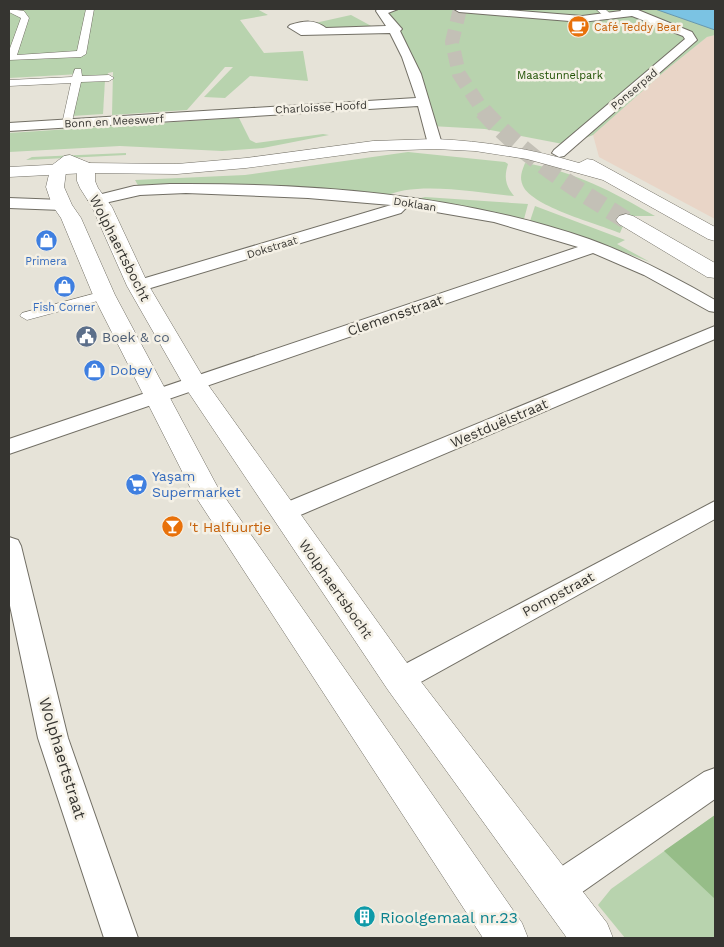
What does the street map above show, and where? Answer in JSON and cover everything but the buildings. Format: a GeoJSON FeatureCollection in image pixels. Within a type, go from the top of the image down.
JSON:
{"type":"FeatureCollection","features":[{"type":"Feature","properties":{"kind":"main road"},"geometry":{"type":"LineString","coordinates":[[9,164],[177,169],[246,163],[307,153],[434,139],[486,137],[559,153],[584,163],[715,235]]}},
{"type":"Feature","properties":{"kind":"main road"},"geometry":{"type":"LineString","coordinates":[[434,139],[529,154],[603,175]]}},
{"type":"Feature","properties":{"kind":"main road"},"geometry":{"type":"LineString","coordinates":[[9,172],[71,166]]}},
{"type":"Feature","properties":{"kind":"main road"},"geometry":{"type":"LineString","coordinates":[[71,166],[56,187],[104,295],[206,492],[507,938]]}},
{"type":"Feature","properties":{"kind":"main road","name":"Wolphaertsbocht"},"geometry":{"type":"LineString","coordinates":[[71,166],[86,181],[138,286],[195,384],[400,680],[592,938]]}},
{"type":"Feature","properties":{"kind":"main road"},"geometry":{"type":"LineString","coordinates":[[66,209],[82,209],[99,204]]}},
{"type":"Feature","properties":{"kind":"main road"},"geometry":{"type":"LineString","coordinates":[[715,258],[632,218],[715,272]]}},
{"type":"Feature","properties":{"kind":"street"},"geometry":{"type":"LineString","coordinates":[[9,9],[21,13],[25,18],[11,58],[80,58]]}},
{"type":"Feature","properties":{"kind":"street"},"geometry":{"type":"LineString","coordinates":[[67,124],[90,9]]}},
{"type":"Feature","properties":{"kind":"street"},"geometry":{"type":"LineString","coordinates":[[384,9],[396,29],[424,102],[434,139]]}},
{"type":"Feature","properties":{"kind":"street"},"geometry":{"type":"LineString","coordinates":[[459,9],[572,19],[610,17],[630,11]]}},
{"type":"Feature","properties":{"kind":"street"},"geometry":{"type":"LineString","coordinates":[[600,9],[610,17]]}},
{"type":"Feature","properties":{"kind":"street","name":"Ponserpad"},"geometry":{"type":"LineString","coordinates":[[559,153],[689,43],[691,39],[679,26],[630,11]]}},
{"type":"Feature","properties":{"kind":"street"},"geometry":{"type":"LineString","coordinates":[[323,32],[396,29]]}},
{"type":"Feature","properties":{"kind":"street"},"geometry":{"type":"LineString","coordinates":[[9,83],[109,78]]}},
{"type":"Feature","properties":{"kind":"street","name":"Charloisse Hoofd"},"geometry":{"type":"LineString","coordinates":[[219,114],[321,106],[424,102]]}},
{"type":"Feature","properties":{"kind":"street","name":"Bonn en Meeswerf"},"geometry":{"type":"LineString","coordinates":[[9,127],[219,114]]}},
{"type":"Feature","properties":{"kind":"street","name":"Doklaan"},"geometry":{"type":"LineString","coordinates":[[99,204],[138,190],[180,189],[337,194],[403,202],[498,218],[594,247],[665,278],[715,307]]}},
{"type":"Feature","properties":{"kind":"street","name":"Dokstraat"},"geometry":{"type":"LineString","coordinates":[[138,286],[395,210],[403,202]]}},
{"type":"Feature","properties":{"kind":"street"},"geometry":{"type":"LineString","coordinates":[[9,203],[66,209]]}},
{"type":"Feature","properties":{"kind":"street","name":"Clemensstraat"},"geometry":{"type":"LineString","coordinates":[[156,396],[594,247]]}},
{"type":"Feature","properties":{"kind":"street"},"geometry":{"type":"LineString","coordinates":[[27,316],[104,295]]}},
{"type":"Feature","properties":{"kind":"street","name":"Westduëlstraat"},"geometry":{"type":"LineString","coordinates":[[283,513],[715,332]]}},
{"type":"Feature","properties":{"kind":"street"},"geometry":{"type":"LineString","coordinates":[[9,447],[156,396]]}},
{"type":"Feature","properties":{"kind":"street","name":"Pompstraat"},"geometry":{"type":"LineString","coordinates":[[400,680],[715,509]]}},
{"type":"Feature","properties":{"kind":"street","name":"Wolphaertstraat"},"geometry":{"type":"LineString","coordinates":[[9,546],[53,738],[121,938]]}},
{"type":"Feature","properties":{"kind":"street"},"geometry":{"type":"LineString","coordinates":[[556,890],[715,782]]}},
{"type":"Feature","properties":{"kind":"shaded area"},"geometry":{"type":"Polygon","coordinates":[[[715,35],[715,219],[599,157],[593,135],[666,70],[707,37],[715,35]]]}},
{"type":"Feature","properties":{"kind":"green space"},"geometry":{"type":"Polygon","coordinates":[[[9,9],[257,9],[268,15],[240,20],[264,53],[303,51],[308,81],[250,76],[225,98],[204,97],[233,67],[225,67],[187,110],[112,115],[113,72],[108,73],[107,77],[80,79],[80,74],[9,78],[9,9]]]}},
{"type":"Feature","properties":{"kind":"green space","name":"Maastunnelpark"},"geometry":{"type":"Polygon","coordinates":[[[377,9],[655,9],[715,30],[715,35],[707,37],[666,70],[593,135],[568,145],[485,129],[431,126],[424,102],[381,11],[377,9]]]}},
{"type":"Feature","properties":{"kind":"green space"},"geometry":{"type":"Polygon","coordinates":[[[351,15],[375,28],[329,31],[315,23],[351,15]]]}},
{"type":"Feature","properties":{"kind":"green space"},"geometry":{"type":"Polygon","coordinates":[[[105,80],[103,114],[72,116],[79,82],[105,80]]]}},
{"type":"Feature","properties":{"kind":"green space"},"geometry":{"type":"Polygon","coordinates":[[[239,118],[250,140],[256,143],[323,134],[329,135],[263,148],[222,151],[120,146],[9,152],[9,133],[239,118]]]}},
{"type":"Feature","properties":{"kind":"green space"},"geometry":{"type":"Polygon","coordinates":[[[408,152],[505,162],[508,164],[506,173],[507,184],[514,196],[430,188],[412,189],[384,197],[139,187],[135,180],[245,175],[408,152]]]}},
{"type":"Feature","properties":{"kind":"green space"},"geometry":{"type":"Polygon","coordinates":[[[126,153],[126,155],[26,160],[32,157],[126,153]]]}},
{"type":"Feature","properties":{"kind":"green space"},"geometry":{"type":"Polygon","coordinates":[[[525,163],[561,172],[593,183],[655,216],[633,216],[625,221],[620,233],[552,208],[529,194],[523,186],[521,174],[525,163]]]}},
{"type":"Feature","properties":{"kind":"green space"},"geometry":{"type":"Polygon","coordinates":[[[425,197],[528,204],[524,219],[448,204],[413,200],[425,197]]]}},
{"type":"Feature","properties":{"kind":"green space"},"geometry":{"type":"Polygon","coordinates":[[[535,206],[625,240],[617,244],[650,262],[579,235],[530,221],[535,206]]]}},
{"type":"Feature","properties":{"kind":"green space"},"geometry":{"type":"Polygon","coordinates":[[[715,815],[715,938],[625,938],[598,905],[611,889],[715,815]]]}},
{"type":"Feature","properties":{"kind":"green space"},"geometry":{"type":"Polygon","coordinates":[[[715,815],[715,899],[664,851],[715,815]]]}},
{"type":"Feature","properties":{"kind":"water"},"geometry":{"type":"Polygon","coordinates":[[[655,9],[715,9],[715,30],[655,9]]]}},
{"type":"Feature","properties":{"kind":"tunnel"},"geometry":{"type":"LineString","coordinates":[[460,9],[452,42],[459,74],[484,112]]}},
{"type":"Feature","properties":{"kind":"tunnel"},"geometry":{"type":"LineString","coordinates":[[484,112],[515,143],[550,170],[626,220]]}},
{"type":"Feature","properties":{"kind":"place","name":"Café Teddy Bear"},"geometry":{"type":"Point","coordinates":[578,27]}},
{"type":"Feature","properties":{"kind":"place","name":"Primera"},"geometry":{"type":"Point","coordinates":[46,240]}},
{"type":"Feature","properties":{"kind":"place","name":"Fish Corner"},"geometry":{"type":"Point","coordinates":[64,286]}},
{"type":"Feature","properties":{"kind":"place","name":"Boek & co"},"geometry":{"type":"Point","coordinates":[86,337]}},
{"type":"Feature","properties":{"kind":"place","name":"Dobey"},"geometry":{"type":"Point","coordinates":[94,370]}},
{"type":"Feature","properties":{"kind":"place","name":"Yaşam Supermarket"},"geometry":{"type":"Point","coordinates":[136,484]}},
{"type":"Feature","properties":{"kind":"place","name":"'t Halfuurtje"},"geometry":{"type":"Point","coordinates":[173,527]}},
{"type":"Feature","properties":{"kind":"place","name":"Rioolgemaal nr.23"},"geometry":{"type":"Point","coordinates":[364,917]}}]}
